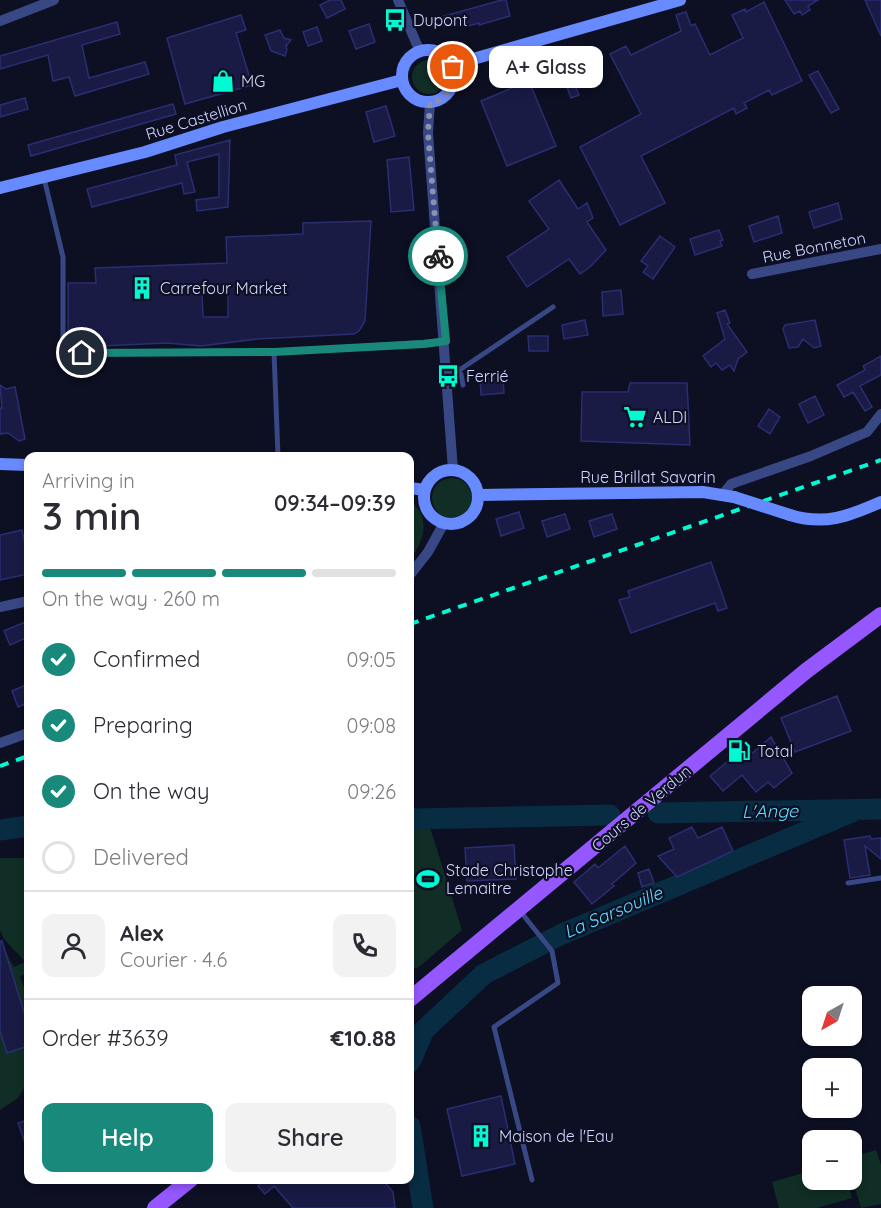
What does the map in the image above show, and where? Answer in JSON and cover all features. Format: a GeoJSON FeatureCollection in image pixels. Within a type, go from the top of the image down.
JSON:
{"type":"FeatureCollection","features":[{"type":"Feature","properties":{"kind":"main road"},"geometry":{"type":"LineString","coordinates":[[453,67],[466,61],[680,0]]}},
{"type":"Feature","properties":{"kind":"main road"},"geometry":{"type":"LineString","coordinates":[[420,52],[438,52],[445,56],[453,67],[455,77],[450,92],[430,103],[414,99],[408,93],[402,80],[405,64],[420,52]]}},
{"type":"Feature","properties":{"kind":"main road","name":"Rue Castellion"},"geometry":{"type":"LineString","coordinates":[[0,188],[145,152],[223,127],[402,80]]}},
{"type":"Feature","properties":{"kind":"main road"},"geometry":{"type":"LineString","coordinates":[[0,464],[24,465]]}},
{"type":"Feature","properties":{"kind":"main road"},"geometry":{"type":"LineString","coordinates":[[453,470],[466,473],[472,479],[479,495],[476,509],[466,520],[452,525],[444,523],[429,513],[425,504],[425,490],[435,475],[453,470]]}},
{"type":"Feature","properties":{"kind":"main road"},"geometry":{"type":"LineString","coordinates":[[414,489],[425,490]]}},
{"type":"Feature","properties":{"kind":"main road","name":"Rue Brillat Savarin"},"geometry":{"type":"LineString","coordinates":[[479,495],[703,492],[729,496],[813,521],[837,520],[881,502]]}},
{"type":"Feature","properties":{"kind":"main road","name":"Cours de Verdun"},"geometry":{"type":"LineString","coordinates":[[414,996],[806,671],[879,615]]}},
{"type":"Feature","properties":{"kind":"main road"},"geometry":{"type":"LineString","coordinates":[[155,1208],[185,1184]]}},
{"type":"Feature","properties":{"kind":"street"},"geometry":{"type":"LineString","coordinates":[[0,21],[54,0]]}},
{"type":"Feature","properties":{"kind":"street"},"geometry":{"type":"LineString","coordinates":[[398,0],[420,52]]}},
{"type":"Feature","properties":{"kind":"street"},"geometry":{"type":"LineString","coordinates":[[430,103],[428,133],[446,341],[453,372],[453,470]]}},
{"type":"Feature","properties":{"kind":"street","name":"Rue Bonneton"},"geometry":{"type":"LineString","coordinates":[[752,274],[881,249]]}},
{"type":"Feature","properties":{"kind":"street"},"geometry":{"type":"LineString","coordinates":[[867,432],[881,414]]}},
{"type":"Feature","properties":{"kind":"street"},"geometry":{"type":"LineString","coordinates":[[729,496],[731,484],[811,456],[867,432],[881,429]]}},
{"type":"Feature","properties":{"kind":"street"},"geometry":{"type":"LineString","coordinates":[[414,570],[428,552],[444,523]]}},
{"type":"Feature","properties":{"kind":"street"},"geometry":{"type":"LineString","coordinates":[[0,607],[24,602]]}},
{"type":"Feature","properties":{"kind":"street"},"geometry":{"type":"LineString","coordinates":[[0,743],[24,734]]}},
{"type":"Feature","properties":{"kind":"lane"},"geometry":{"type":"LineString","coordinates":[[44,177],[63,257],[63,354],[274,352],[446,341]]}},
{"type":"Feature","properties":{"kind":"lane"},"geometry":{"type":"LineString","coordinates":[[453,372],[553,307]]}},
{"type":"Feature","properties":{"kind":"lane"},"geometry":{"type":"LineString","coordinates":[[274,352],[279,452]]}},
{"type":"Feature","properties":{"kind":"lane"},"geometry":{"type":"LineString","coordinates":[[453,372],[461,374],[463,385]]}},
{"type":"Feature","properties":{"kind":"lane"},"geometry":{"type":"LineString","coordinates":[[848,883],[881,878]]}},
{"type":"Feature","properties":{"kind":"lane"},"geometry":{"type":"LineString","coordinates":[[518,909],[552,951],[558,983],[494,1027],[532,1180]]}},
{"type":"Feature","properties":{"kind":"green space"},"geometry":{"type":"Polygon","coordinates":[[[429,60],[441,65],[446,77],[441,89],[429,94],[417,89],[412,77],[417,65],[429,60]]]}},
{"type":"Feature","properties":{"kind":"green space"},"geometry":{"type":"Polygon","coordinates":[[[452,478],[466,484],[472,498],[466,512],[452,518],[438,512],[432,498],[438,484],[452,478]]]}},
{"type":"Feature","properties":{"kind":"green space"},"geometry":{"type":"Polygon","coordinates":[[[414,504],[421,514],[424,529],[415,552],[414,504]]]}},
{"type":"Feature","properties":{"kind":"green space","name":"Stade Christophe Lemaitre"},"geometry":{"type":"Polygon","coordinates":[[[430,827],[462,930],[419,967],[414,969],[414,828],[430,827]]]}},
{"type":"Feature","properties":{"kind":"green space"},"geometry":{"type":"Polygon","coordinates":[[[0,858],[24,858],[24,961],[5,940],[0,930],[0,858]]]}},
{"type":"Feature","properties":{"kind":"green space"},"geometry":{"type":"Polygon","coordinates":[[[0,948],[6,953],[14,967],[24,962],[24,974],[20,977],[24,987],[24,1088],[18,1098],[0,1110],[0,948]]]}},
{"type":"Feature","properties":{"kind":"green space"},"geometry":{"type":"Polygon","coordinates":[[[876,1150],[881,1165],[881,1204],[861,1208],[856,1190],[862,1190],[862,1154],[876,1150]]]}},
{"type":"Feature","properties":{"kind":"green space"},"geometry":{"type":"Polygon","coordinates":[[[802,1173],[802,1190],[850,1190],[852,1198],[817,1208],[779,1208],[772,1182],[802,1173]]]}},
{"type":"Feature","properties":{"kind":"building"},"geometry":{"type":"Polygon","coordinates":[[[330,0],[341,0],[345,9],[327,18],[320,5],[330,0]]]}},
{"type":"Feature","properties":{"kind":"building"},"geometry":{"type":"Polygon","coordinates":[[[506,0],[510,16],[479,25],[479,23],[468,26],[467,23],[447,27],[444,16],[506,0]]]}},
{"type":"Feature","properties":{"kind":"building"},"geometry":{"type":"Polygon","coordinates":[[[785,0],[818,0],[808,6],[810,10],[802,15],[800,11],[794,14],[785,0]]]}},
{"type":"Feature","properties":{"kind":"building"},"geometry":{"type":"Polygon","coordinates":[[[865,0],[881,0],[881,36],[865,0]]]}},
{"type":"Feature","properties":{"kind":"building"},"geometry":{"type":"Polygon","coordinates":[[[764,2],[802,81],[772,95],[769,90],[744,103],[747,108],[736,114],[734,108],[641,156],[665,203],[620,225],[580,147],[641,114],[610,54],[626,46],[631,55],[681,31],[676,15],[686,12],[691,26],[695,24],[710,55],[743,38],[732,15],[745,9],[746,12],[764,2]]]}},
{"type":"Feature","properties":{"kind":"building"},"geometry":{"type":"Polygon","coordinates":[[[241,15],[246,30],[236,33],[252,85],[185,104],[167,38],[241,15]]]}},
{"type":"Feature","properties":{"kind":"building"},"geometry":{"type":"Polygon","coordinates":[[[117,22],[120,34],[82,45],[89,78],[145,62],[149,74],[75,96],[69,77],[53,81],[48,55],[0,69],[0,56],[117,22]]]}},
{"type":"Feature","properties":{"kind":"building"},"geometry":{"type":"Polygon","coordinates":[[[369,24],[375,42],[356,49],[349,31],[369,24]]]}},
{"type":"Feature","properties":{"kind":"building"},"geometry":{"type":"Polygon","coordinates":[[[317,27],[322,41],[308,46],[303,32],[317,27]]]}},
{"type":"Feature","properties":{"kind":"building"},"geometry":{"type":"Polygon","coordinates":[[[280,30],[284,38],[291,40],[286,46],[285,56],[271,51],[265,35],[280,30]]]}},
{"type":"Feature","properties":{"kind":"building"},"geometry":{"type":"Polygon","coordinates":[[[562,54],[579,95],[571,98],[561,72],[547,76],[541,61],[562,54]]]}},
{"type":"Feature","properties":{"kind":"building"},"geometry":{"type":"Polygon","coordinates":[[[818,71],[839,109],[831,113],[809,75],[818,71]]]}},
{"type":"Feature","properties":{"kind":"building"},"geometry":{"type":"Polygon","coordinates":[[[529,81],[556,146],[507,166],[481,101],[529,81]]]}},
{"type":"Feature","properties":{"kind":"building"},"geometry":{"type":"Polygon","coordinates":[[[25,98],[28,109],[0,117],[0,105],[25,98]]]}},
{"type":"Feature","properties":{"kind":"building"},"geometry":{"type":"Polygon","coordinates":[[[173,104],[176,114],[31,156],[28,145],[173,104]]]}},
{"type":"Feature","properties":{"kind":"building"},"geometry":{"type":"Polygon","coordinates":[[[386,106],[395,136],[374,142],[366,112],[386,106]]]}},
{"type":"Feature","properties":{"kind":"building"},"geometry":{"type":"Polygon","coordinates":[[[230,140],[228,207],[197,211],[196,200],[219,197],[219,154],[187,162],[195,192],[184,194],[182,183],[92,207],[87,189],[177,165],[175,155],[230,140]]]}},
{"type":"Feature","properties":{"kind":"building"},"geometry":{"type":"Polygon","coordinates":[[[409,157],[414,210],[391,212],[387,160],[409,157]]]}},
{"type":"Feature","properties":{"kind":"building"},"geometry":{"type":"Polygon","coordinates":[[[559,180],[578,209],[587,203],[593,218],[587,222],[606,250],[580,274],[569,259],[527,287],[507,257],[549,229],[529,201],[559,180]]]}},
{"type":"Feature","properties":{"kind":"building"},"geometry":{"type":"Polygon","coordinates":[[[838,203],[842,219],[814,228],[809,212],[838,203]]]}},
{"type":"Feature","properties":{"kind":"building"},"geometry":{"type":"Polygon","coordinates":[[[778,216],[782,233],[754,242],[749,226],[778,216]]]}},
{"type":"Feature","properties":{"kind":"building"},"geometry":{"type":"Polygon","coordinates":[[[371,221],[365,321],[359,331],[354,334],[257,339],[201,346],[167,343],[78,347],[78,340],[68,340],[68,283],[96,283],[95,268],[227,263],[226,237],[303,234],[303,223],[371,221]],[[228,292],[202,294],[203,317],[228,317],[228,292]]]}},
{"type":"Feature","properties":{"kind":"building"},"geometry":{"type":"Polygon","coordinates":[[[719,230],[723,240],[720,241],[722,246],[695,255],[690,239],[719,230]]]}},
{"type":"Feature","properties":{"kind":"building"},"geometry":{"type":"Polygon","coordinates":[[[660,236],[675,247],[653,279],[643,272],[648,266],[641,261],[660,236]]]}},
{"type":"Feature","properties":{"kind":"building"},"geometry":{"type":"Polygon","coordinates":[[[621,290],[623,314],[603,316],[602,292],[621,290]]]}},
{"type":"Feature","properties":{"kind":"building"},"geometry":{"type":"Polygon","coordinates":[[[725,310],[730,323],[727,324],[747,352],[738,359],[734,371],[730,365],[722,370],[716,363],[711,367],[703,356],[725,339],[717,313],[725,310]]]}},
{"type":"Feature","properties":{"kind":"building"},"geometry":{"type":"Polygon","coordinates":[[[585,320],[588,335],[564,339],[562,325],[585,320]]]}},
{"type":"Feature","properties":{"kind":"building"},"geometry":{"type":"Polygon","coordinates":[[[815,320],[821,346],[814,348],[803,339],[798,347],[789,348],[783,329],[785,325],[815,320]]]}},
{"type":"Feature","properties":{"kind":"building"},"geometry":{"type":"Polygon","coordinates":[[[528,336],[548,336],[548,351],[529,351],[528,336]]]}},
{"type":"Feature","properties":{"kind":"building"},"geometry":{"type":"Polygon","coordinates":[[[881,356],[881,375],[860,386],[872,407],[865,411],[853,392],[844,397],[837,385],[865,370],[863,366],[881,356]]]}},
{"type":"Feature","properties":{"kind":"building"},"geometry":{"type":"Polygon","coordinates":[[[503,378],[504,393],[481,395],[480,379],[503,378]]]}},
{"type":"Feature","properties":{"kind":"building","name":"ALDI"},"geometry":{"type":"Polygon","coordinates":[[[630,383],[687,383],[690,445],[581,441],[582,392],[628,392],[630,383]]]}},
{"type":"Feature","properties":{"kind":"building"},"geometry":{"type":"Polygon","coordinates":[[[0,385],[6,389],[15,387],[25,439],[19,441],[8,433],[0,434],[0,408],[2,408],[0,385]]]}},
{"type":"Feature","properties":{"kind":"building"},"geometry":{"type":"Polygon","coordinates":[[[815,396],[824,415],[808,423],[799,404],[815,396]]]}},
{"type":"Feature","properties":{"kind":"building"},"geometry":{"type":"Polygon","coordinates":[[[769,409],[780,417],[770,434],[758,426],[769,409]]]}},
{"type":"Feature","properties":{"kind":"building"},"geometry":{"type":"Polygon","coordinates":[[[519,512],[524,528],[501,536],[496,519],[519,512]]]}},
{"type":"Feature","properties":{"kind":"building"},"geometry":{"type":"Polygon","coordinates":[[[565,514],[570,529],[547,537],[542,521],[565,514]]]}},
{"type":"Feature","properties":{"kind":"building"},"geometry":{"type":"Polygon","coordinates":[[[612,514],[617,529],[594,537],[589,521],[612,514]]]}},
{"type":"Feature","properties":{"kind":"building"},"geometry":{"type":"Polygon","coordinates":[[[22,530],[24,575],[0,580],[0,535],[22,530]]]}},
{"type":"Feature","properties":{"kind":"building"},"geometry":{"type":"Polygon","coordinates":[[[711,562],[727,608],[718,611],[715,603],[631,633],[619,600],[630,597],[628,591],[711,562]]]}},
{"type":"Feature","properties":{"kind":"building"},"geometry":{"type":"Polygon","coordinates":[[[24,622],[24,639],[10,645],[4,631],[24,622]]]}},
{"type":"Feature","properties":{"kind":"building"},"geometry":{"type":"Polygon","coordinates":[[[24,686],[24,705],[18,707],[12,691],[24,686]]]}},
{"type":"Feature","properties":{"kind":"building"},"geometry":{"type":"Polygon","coordinates":[[[837,696],[851,731],[795,752],[781,718],[837,696]]]}},
{"type":"Feature","properties":{"kind":"building"},"geometry":{"type":"Polygon","coordinates":[[[771,737],[792,773],[774,788],[768,782],[756,792],[742,775],[723,791],[710,776],[738,753],[744,760],[771,737]]]}},
{"type":"Feature","properties":{"kind":"building"},"geometry":{"type":"Polygon","coordinates":[[[692,827],[698,838],[722,827],[733,851],[677,877],[658,856],[674,849],[669,838],[692,827]]]}},
{"type":"Feature","properties":{"kind":"building"},"geometry":{"type":"Polygon","coordinates":[[[870,836],[871,839],[881,838],[881,859],[865,846],[870,875],[850,878],[844,840],[870,836]]]}},
{"type":"Feature","properties":{"kind":"building"},"geometry":{"type":"Polygon","coordinates":[[[514,845],[516,879],[467,881],[465,848],[514,845]]]}},
{"type":"Feature","properties":{"kind":"building"},"geometry":{"type":"Polygon","coordinates":[[[625,846],[636,863],[612,884],[614,886],[592,904],[574,882],[595,864],[598,868],[625,846]]]}},
{"type":"Feature","properties":{"kind":"building"},"geometry":{"type":"Polygon","coordinates":[[[649,869],[654,883],[642,887],[638,873],[649,869]]]}},
{"type":"Feature","properties":{"kind":"building"},"geometry":{"type":"Polygon","coordinates":[[[0,941],[2,941],[24,1012],[24,1047],[7,1053],[0,1031],[0,941]]]}},
{"type":"Feature","properties":{"kind":"building","name":"Maison de l'Eau"},"geometry":{"type":"Polygon","coordinates":[[[501,1096],[515,1164],[462,1176],[447,1109],[501,1096]]]}},
{"type":"Feature","properties":{"kind":"building"},"geometry":{"type":"Polygon","coordinates":[[[24,1121],[24,1140],[18,1123],[24,1121]]]}},
{"type":"Feature","properties":{"kind":"building"},"geometry":{"type":"Polygon","coordinates":[[[260,1184],[386,1184],[393,1192],[395,1208],[293,1208],[274,1186],[265,1194],[258,1186],[260,1184]]]}},
{"type":"Feature","properties":{"kind":"waterway","name":"L'Ange"},"geometry":{"type":"LineString","coordinates":[[658,813],[881,809]]}},
{"type":"Feature","properties":{"kind":"waterway","name":"La Sarsouille"},"geometry":{"type":"LineString","coordinates":[[414,1053],[424,1030],[484,974],[560,935],[854,811]]}},
{"type":"Feature","properties":{"kind":"waterway","name":"L'Ange"},"geometry":{"type":"LineString","coordinates":[[414,819],[610,815]]}},
{"type":"Feature","properties":{"kind":"waterway","name":"L'Ange"},"geometry":{"type":"LineString","coordinates":[[0,830],[24,827]]}},
{"type":"Feature","properties":{"kind":"waterway","name":"La Sarsouille"},"geometry":{"type":"LineString","coordinates":[[414,1151],[423,1208]]}},
{"type":"Feature","properties":{"kind":"railway"},"geometry":{"type":"LineString","coordinates":[[414,623],[881,460]]}},
{"type":"Feature","properties":{"kind":"railway"},"geometry":{"type":"LineString","coordinates":[[0,766],[24,757]]}},
{"type":"Feature","properties":{"kind":"way so far"},"geometry":{"type":"LineString","coordinates":[[438,256],[428,133],[430,103],[444,98],[450,92],[455,77],[453,67]]}},
{"type":"Feature","properties":{"kind":"place","name":"Dupont"},"geometry":{"type":"Point","coordinates":[395,20]}},
{"type":"Feature","properties":{"kind":"place","name":"A+ Glass"},"geometry":{"type":"Point","coordinates":[453,67]}},
{"type":"Feature","properties":{"kind":"place","name":"MG"},"geometry":{"type":"Point","coordinates":[223,81]}},
{"type":"Feature","properties":{"kind":"place","name":"Carrefour Market"},"geometry":{"type":"Point","coordinates":[142,288]}},
{"type":"Feature","properties":{"kind":"place","name":"Ferrié"},"geometry":{"type":"Point","coordinates":[448,376]}},
{"type":"Feature","properties":{"kind":"place","name":"ALDI"},"geometry":{"type":"Point","coordinates":[635,417]}},
{"type":"Feature","properties":{"kind":"place","name":"Total"},"geometry":{"type":"Point","coordinates":[739,751]}},
{"type":"Feature","properties":{"kind":"place","name":"Stade Christophe Lemaitre"},"geometry":{"type":"Point","coordinates":[428,879]}},
{"type":"Feature","properties":{"kind":"place","name":"Maison de l'Eau"},"geometry":{"type":"Point","coordinates":[481,1136]}},
{"type":"Feature","properties":{"kind":"route"},"geometry":{"type":"LineString","coordinates":[[82,353],[274,352],[446,341],[438,256]]}}]}
